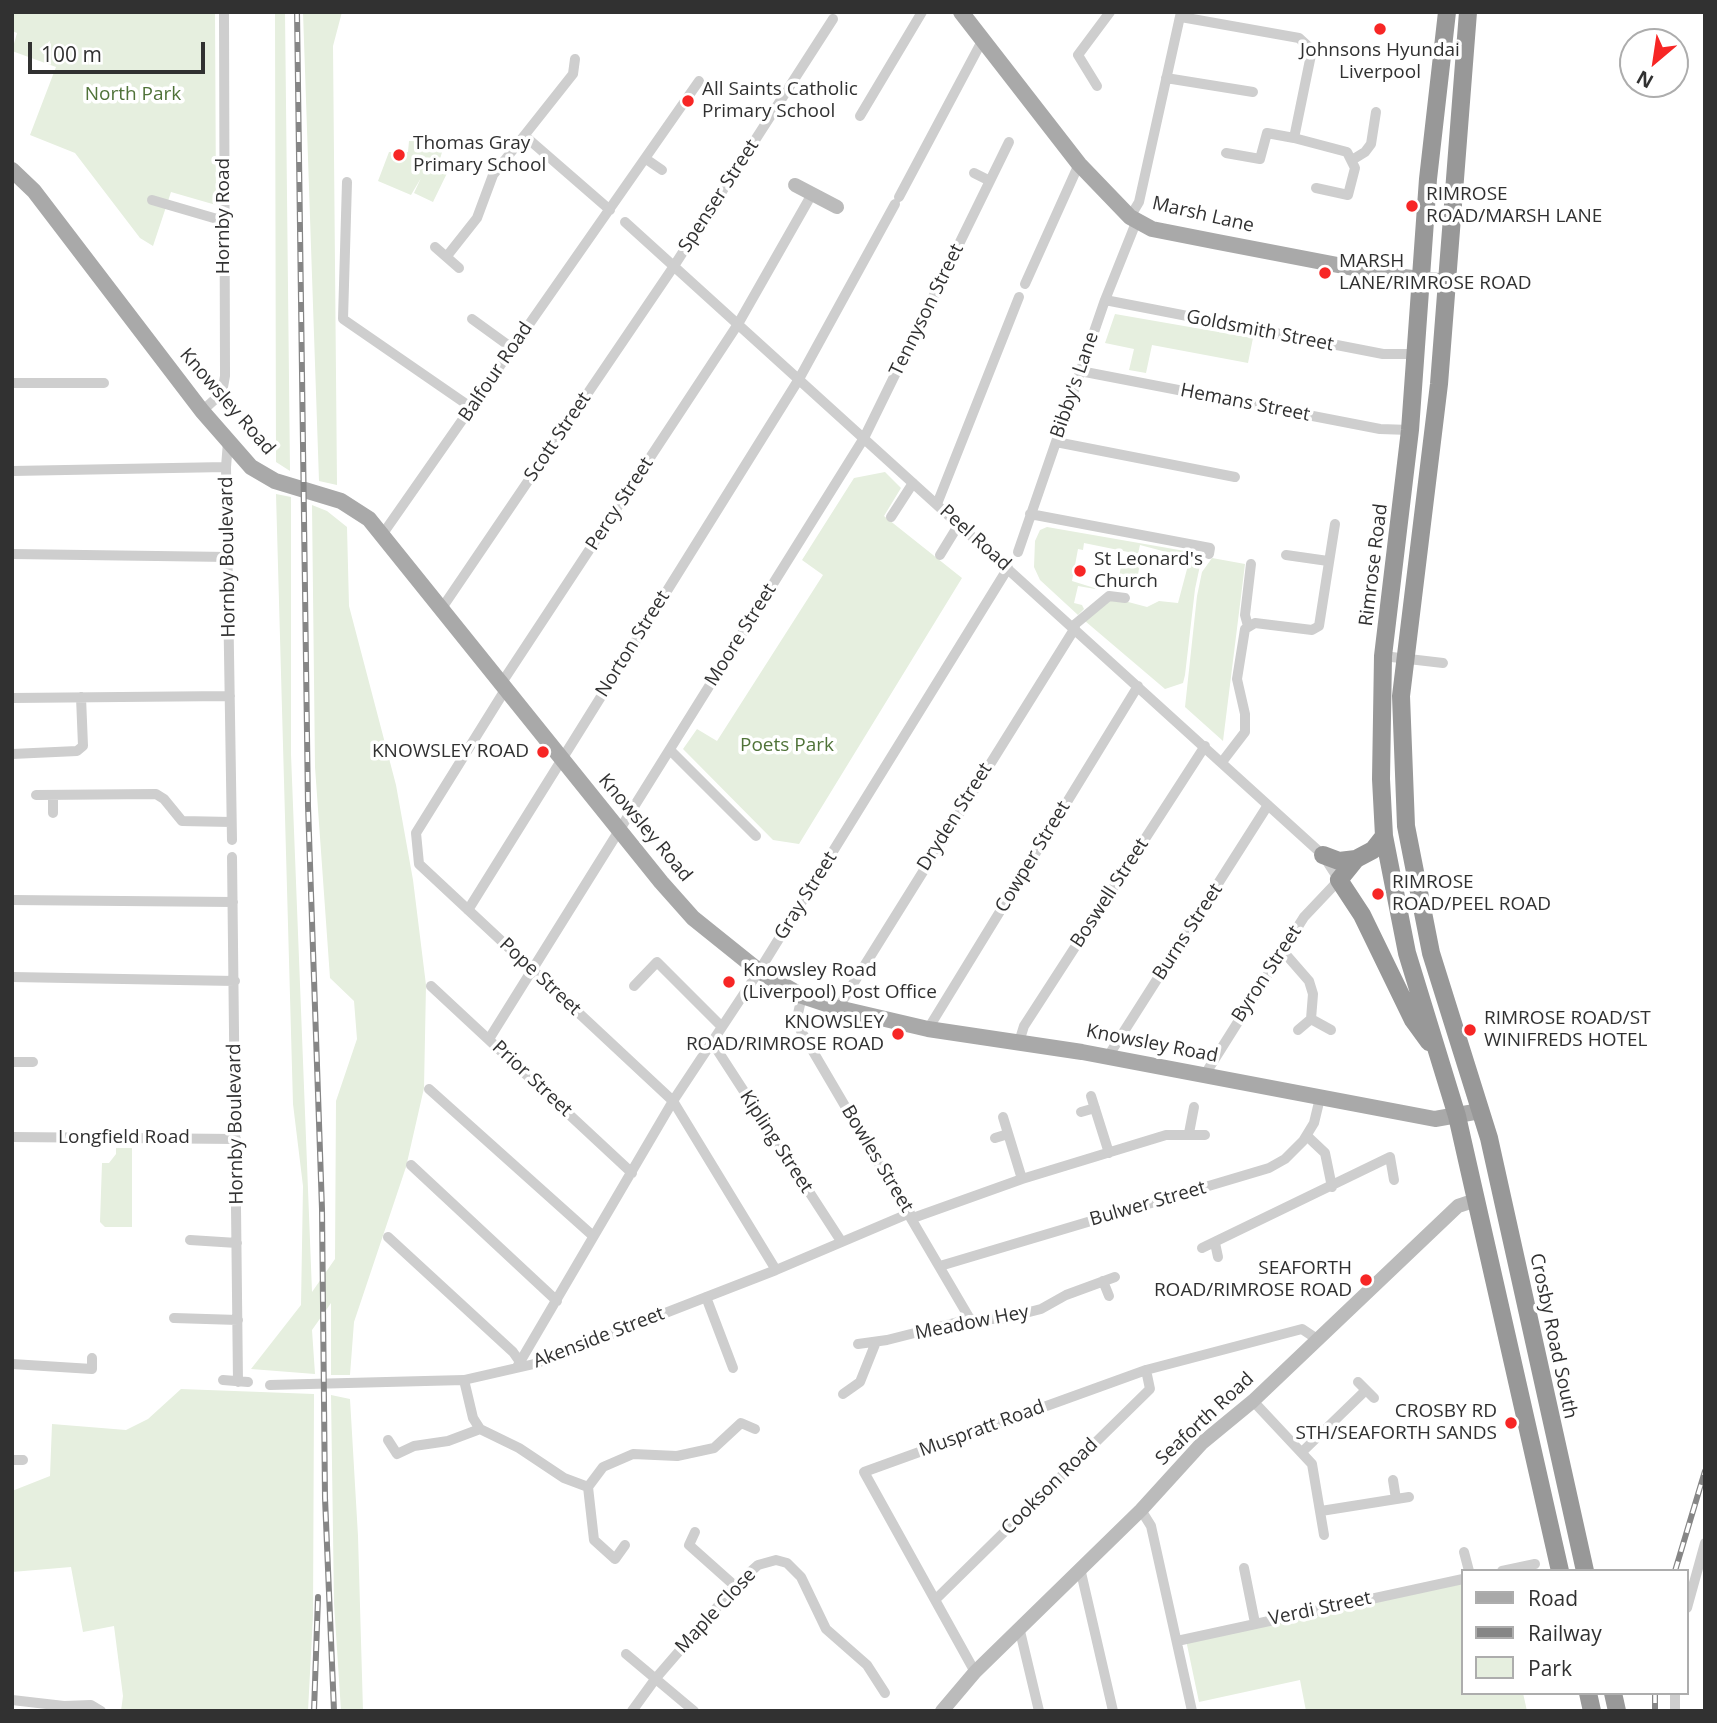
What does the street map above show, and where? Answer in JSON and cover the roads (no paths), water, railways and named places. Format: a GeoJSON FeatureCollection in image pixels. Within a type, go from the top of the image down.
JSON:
{"type":"FeatureCollection","features":[{"type":"Feature","properties":{"kind":"highway","name":"Rimrose Road"},"geometry":{"type":"LineString","coordinates":[[1447,12],[1428,179],[1410,430],[1383,656],[1381,779],[1384,836],[1407,953],[1457,1116]]}},
{"type":"Feature","properties":{"kind":"highway"},"geometry":{"type":"LineString","coordinates":[[1468,12],[1458,111],[1439,384],[1405,659],[1401,740],[1406,827],[1415,882],[1431,953],[1480,1111]]}},
{"type":"Feature","properties":{"kind":"highway"},"geometry":{"type":"LineString","coordinates":[[1323,855],[1339,861],[1356,859],[1373,850],[1384,836]]}},
{"type":"Feature","properties":{"kind":"highway"},"geometry":{"type":"LineString","coordinates":[[1356,859],[1339,880],[1362,915],[1413,1020],[1437,1052]]}},
{"type":"Feature","properties":{"kind":"highway","name":"Crosby Road South"},"geometry":{"type":"LineString","coordinates":[[1480,1111],[1489,1138],[1585,1569]]}},
{"type":"Feature","properties":{"kind":"highway"},"geometry":{"type":"LineString","coordinates":[[1457,1116],[1560,1569]]}},
{"type":"Feature","properties":{"kind":"main road","name":"Marsh Lane"},"geometry":{"type":"LineString","coordinates":[[961,12],[1079,164],[1133,219],[1152,229],[1447,282]]}},
{"type":"Feature","properties":{"kind":"main road","name":"Knowsley Road"},"geometry":{"type":"LineString","coordinates":[[12,170],[41,201],[202,411],[251,467],[267,477],[349,505],[383,535],[561,760],[693,918],[759,971],[802,996],[838,1008],[928,1028],[1019,1042],[1435,1119],[1480,1111]]}},
{"type":"Feature","properties":{"kind":"main road"},"geometry":{"type":"LineString","coordinates":[[795,185],[837,207]]}},
{"type":"Feature","properties":{"kind":"main road","name":"Seaforth Road"},"geometry":{"type":"LineString","coordinates":[[943,1711],[975,1672],[1019,1626],[1141,1510],[1202,1443],[1253,1401],[1458,1206],[1476,1200]]}},
{"type":"Feature","properties":{"kind":"street","name":"Hornby Road"},"geometry":{"type":"LineString","coordinates":[[202,411],[222,393],[225,376],[224,12]]}},
{"type":"Feature","properties":{"kind":"street"},"geometry":{"type":"LineString","coordinates":[[860,116],[922,12]]}},
{"type":"Feature","properties":{"kind":"street"},"geometry":{"type":"LineString","coordinates":[[1097,86],[1078,55],[1110,12]]}},
{"type":"Feature","properties":{"kind":"street"},"geometry":{"type":"LineString","coordinates":[[1181,14],[1299,37],[1312,50],[1294,138]]}},
{"type":"Feature","properties":{"kind":"street","name":"Bibby's Lane"},"geometry":{"type":"LineString","coordinates":[[1018,552],[1139,202],[1181,14]]}},
{"type":"Feature","properties":{"kind":"street","name":"Spenser Street"},"geometry":{"type":"LineString","coordinates":[[674,266],[833,19]]}},
{"type":"Feature","properties":{"kind":"street","name":"Norton Street"},"geometry":{"type":"LineString","coordinates":[[468,910],[799,379],[982,41]]}},
{"type":"Feature","properties":{"kind":"street"},"geometry":{"type":"LineString","coordinates":[[447,256],[477,218],[493,175],[526,137],[573,74],[575,59]]}},
{"type":"Feature","properties":{"kind":"street"},"geometry":{"type":"LineString","coordinates":[[1167,78],[1253,92]]}},
{"type":"Feature","properties":{"kind":"street","name":"Balfour Road"},"geometry":{"type":"LineString","coordinates":[[383,535],[699,81]]}},
{"type":"Feature","properties":{"kind":"street"},"geometry":{"type":"LineString","coordinates":[[1352,160],[1365,152],[1371,144],[1376,112]]}},
{"type":"Feature","properties":{"kind":"street"},"geometry":{"type":"LineString","coordinates":[[1226,153],[1260,159],[1267,133],[1347,152],[1355,168],[1348,195],[1316,188]]}},
{"type":"Feature","properties":{"kind":"street"},"geometry":{"type":"LineString","coordinates":[[526,137],[610,210]]}},
{"type":"Feature","properties":{"kind":"street","name":"Tennyson Street"},"geometry":{"type":"LineString","coordinates":[[864,438],[1009,142]]}},
{"type":"Feature","properties":{"kind":"street"},"geometry":{"type":"LineString","coordinates":[[646,159],[662,170]]}},
{"type":"Feature","properties":{"kind":"street"},"geometry":{"type":"LineString","coordinates":[[1025,284],[1079,164]]}},
{"type":"Feature","properties":{"kind":"street"},"geometry":{"type":"LineString","coordinates":[[974,173],[990,181]]}},
{"type":"Feature","properties":{"kind":"street"},"geometry":{"type":"LineString","coordinates":[[347,182],[343,319],[472,408]]}},
{"type":"Feature","properties":{"kind":"street","name":"Percy Street"},"geometry":{"type":"LineString","coordinates":[[416,848],[416,833],[503,687],[738,324],[812,194]]}},
{"type":"Feature","properties":{"kind":"street"},"geometry":{"type":"LineString","coordinates":[[152,200],[223,220]]}},
{"type":"Feature","properties":{"kind":"street","name":"Peel Road"},"geometry":{"type":"LineString","coordinates":[[625,222],[1205,746],[1323,855],[1339,880]]}},
{"type":"Feature","properties":{"kind":"street"},"geometry":{"type":"LineString","coordinates":[[435,247],[459,268]]}},
{"type":"Feature","properties":{"kind":"street","name":"Scott Street"},"geometry":{"type":"LineString","coordinates":[[442,608],[674,266]]}},
{"type":"Feature","properties":{"kind":"street"},"geometry":{"type":"LineString","coordinates":[[937,504],[1019,297]]}},
{"type":"Feature","properties":{"kind":"street","name":"Goldsmith Street"},"geometry":{"type":"LineString","coordinates":[[1105,300],[1383,354],[1416,354]]}},
{"type":"Feature","properties":{"kind":"street"},"geometry":{"type":"LineString","coordinates":[[472,319],[512,348]]}},
{"type":"Feature","properties":{"kind":"street","name":"Hemans Street"},"geometry":{"type":"LineString","coordinates":[[1080,371],[1380,429],[1410,430]]}},
{"type":"Feature","properties":{"kind":"street"},"geometry":{"type":"LineString","coordinates":[[12,383],[104,383]]}},
{"type":"Feature","properties":{"kind":"street","name":"Moore Street"},"geometry":{"type":"LineString","coordinates":[[489,1039],[534,971],[864,438]]}},
{"type":"Feature","properties":{"kind":"street","name":"Hornby Boulevard"},"geometry":{"type":"LineString","coordinates":[[228,442],[226,467],[232,840]]}},
{"type":"Feature","properties":{"kind":"street"},"geometry":{"type":"LineString","coordinates":[[1056,442],[1236,477]]}},
{"type":"Feature","properties":{"kind":"street"},"geometry":{"type":"LineString","coordinates":[[12,471],[226,467]]}},
{"type":"Feature","properties":{"kind":"street"},"geometry":{"type":"LineString","coordinates":[[891,517],[913,482]]}},
{"type":"Feature","properties":{"kind":"street"},"geometry":{"type":"LineString","coordinates":[[1030,514],[1210,548],[1209,554]]}},
{"type":"Feature","properties":{"kind":"street"},"geometry":{"type":"LineString","coordinates":[[940,555],[959,524]]}},
{"type":"Feature","properties":{"kind":"street"},"geometry":{"type":"LineString","coordinates":[[1222,762],[1245,732],[1245,714],[1237,679],[1243,634],[1248,626],[1255,623],[1315,629],[1320,621],[1335,524]]}},
{"type":"Feature","properties":{"kind":"street"},"geometry":{"type":"LineString","coordinates":[[12,554],[229,557]]}},
{"type":"Feature","properties":{"kind":"street"},"geometry":{"type":"LineString","coordinates":[[1286,555],[1328,561]]}},
{"type":"Feature","properties":{"kind":"street"},"geometry":{"type":"LineString","coordinates":[[1248,626],[1245,615],[1251,564]]}},
{"type":"Feature","properties":{"kind":"street","name":"Gray Street"},"geometry":{"type":"LineString","coordinates":[[518,1365],[673,1101],[712,1042],[720,1025],[759,971],[1008,568]]}},
{"type":"Feature","properties":{"kind":"street","name":"Dryden Street"},"geometry":{"type":"LineString","coordinates":[[838,1008],[1074,627],[1109,596],[1125,598]]}},
{"type":"Feature","properties":{"kind":"street"},"geometry":{"type":"LineString","coordinates":[[1383,656],[1443,663]]}},
{"type":"Feature","properties":{"kind":"street","name":"Cowper Street"},"geometry":{"type":"LineString","coordinates":[[928,1028],[1138,686]]}},
{"type":"Feature","properties":{"kind":"street"},"geometry":{"type":"LineString","coordinates":[[12,698],[230,696]]}},
{"type":"Feature","properties":{"kind":"street"},"geometry":{"type":"LineString","coordinates":[[12,754],[77,751],[83,746],[81,697]]}},
{"type":"Feature","properties":{"kind":"street","name":"Boswell Street"},"geometry":{"type":"LineString","coordinates":[[1019,1042],[1024,1026],[1205,746]]}},
{"type":"Feature","properties":{"kind":"street"},"geometry":{"type":"LineString","coordinates":[[670,750],[756,836]]}},
{"type":"Feature","properties":{"kind":"street"},"geometry":{"type":"LineString","coordinates":[[36,795],[156,794],[164,799],[182,821],[231,822]]}},
{"type":"Feature","properties":{"kind":"street"},"geometry":{"type":"LineString","coordinates":[[53,795],[53,813]]}},
{"type":"Feature","properties":{"kind":"street","name":"Burns Street"},"geometry":{"type":"LineString","coordinates":[[1107,1058],[1268,805]]}},
{"type":"Feature","properties":{"kind":"street","name":"Pope Street"},"geometry":{"type":"LineString","coordinates":[[416,848],[419,864],[673,1101],[776,1270]]}},
{"type":"Feature","properties":{"kind":"street","name":"Hornby Boulevard"},"geometry":{"type":"LineString","coordinates":[[223,1380],[243,1382],[238,1320],[232,857]]}},
{"type":"Feature","properties":{"kind":"street","name":"Byron Street"},"geometry":{"type":"LineString","coordinates":[[1204,1076],[1310,908],[1339,880]]}},
{"type":"Feature","properties":{"kind":"street"},"geometry":{"type":"LineString","coordinates":[[12,900],[233,902]]}},
{"type":"Feature","properties":{"kind":"street"},"geometry":{"type":"LineString","coordinates":[[1282,950],[1296,964],[1312,988],[1314,1007],[1311,1019],[1298,1030]]}},
{"type":"Feature","properties":{"kind":"street"},"geometry":{"type":"LineString","coordinates":[[634,985],[657,962],[720,1025]]}},
{"type":"Feature","properties":{"kind":"street"},"geometry":{"type":"LineString","coordinates":[[12,977],[235,981]]}},
{"type":"Feature","properties":{"kind":"street","name":"Prior Street"},"geometry":{"type":"LineString","coordinates":[[431,986],[632,1173]]}},
{"type":"Feature","properties":{"kind":"street","name":"Bowles Street"},"geometry":{"type":"LineString","coordinates":[[802,996],[797,1018],[800,1031],[911,1215],[970,1320]]}},
{"type":"Feature","properties":{"kind":"street"},"geometry":{"type":"LineString","coordinates":[[1311,1019],[1331,1030]]}},
{"type":"Feature","properties":{"kind":"street","name":"Kipling Street"},"geometry":{"type":"LineString","coordinates":[[712,1042],[841,1241]]}},
{"type":"Feature","properties":{"kind":"street"},"geometry":{"type":"LineString","coordinates":[[12,1062],[33,1062]]}},
{"type":"Feature","properties":{"kind":"street"},"geometry":{"type":"LineString","coordinates":[[429,1089],[592,1235]]}},
{"type":"Feature","properties":{"kind":"street"},"geometry":{"type":"LineString","coordinates":[[1091,1096],[1109,1153]]}},
{"type":"Feature","properties":{"kind":"street","name":"Bulwer Street"},"geometry":{"type":"LineString","coordinates":[[940,1266],[1261,1171],[1285,1159],[1307,1136],[1320,1098]]}},
{"type":"Feature","properties":{"kind":"street"},"geometry":{"type":"LineString","coordinates":[[1189,1133],[1194,1107]]}},
{"type":"Feature","properties":{"kind":"street"},"geometry":{"type":"LineString","coordinates":[[1081,1112],[1095,1108]]}},
{"type":"Feature","properties":{"kind":"street"},"geometry":{"type":"LineString","coordinates":[[1003,1117],[1022,1179]]}},
{"type":"Feature","properties":{"kind":"street"},"geometry":{"type":"LineString","coordinates":[[995,1138],[1008,1134]]}},
{"type":"Feature","properties":{"kind":"street","name":"Akenside Street"},"geometry":{"type":"LineString","coordinates":[[270,1385],[464,1380],[518,1365],[534,1364],[911,1215],[1166,1135],[1205,1135]]}},
{"type":"Feature","properties":{"kind":"street"},"geometry":{"type":"LineString","coordinates":[[1307,1136],[1325,1153],[1332,1187]]}},
{"type":"Feature","properties":{"kind":"street","name":"Longfield Road"},"geometry":{"type":"LineString","coordinates":[[12,1137],[236,1139]]}},
{"type":"Feature","properties":{"kind":"street"},"geometry":{"type":"LineString","coordinates":[[1202,1248],[1390,1157],[1394,1180]]}},
{"type":"Feature","properties":{"kind":"street"},"geometry":{"type":"LineString","coordinates":[[411,1165],[557,1301]]}},
{"type":"Feature","properties":{"kind":"street"},"geometry":{"type":"LineString","coordinates":[[388,1237],[513,1352],[518,1365]]}},
{"type":"Feature","properties":{"kind":"street"},"geometry":{"type":"LineString","coordinates":[[190,1240],[237,1243]]}},
{"type":"Feature","properties":{"kind":"street"},"geometry":{"type":"LineString","coordinates":[[1215,1243],[1218,1257]]}},
{"type":"Feature","properties":{"kind":"street","name":"Meadow Hey"},"geometry":{"type":"LineString","coordinates":[[858,1344],[970,1320],[1002,1319],[1041,1309],[1066,1295],[1115,1277]]}},
{"type":"Feature","properties":{"kind":"street"},"geometry":{"type":"LineString","coordinates":[[1104,1281],[1109,1296]]}},
{"type":"Feature","properties":{"kind":"street"},"geometry":{"type":"LineString","coordinates":[[706,1297],[733,1368]]}},
{"type":"Feature","properties":{"kind":"street"},"geometry":{"type":"LineString","coordinates":[[174,1318],[238,1320]]}},
{"type":"Feature","properties":{"kind":"street","name":"Muspratt Road"},"geometry":{"type":"LineString","coordinates":[[975,1672],[864,1472],[1146,1370],[1302,1329],[1317,1339]]}},
{"type":"Feature","properties":{"kind":"street"},"geometry":{"type":"LineString","coordinates":[[843,1394],[860,1382],[876,1342]]}},
{"type":"Feature","properties":{"kind":"street"},"geometry":{"type":"LineString","coordinates":[[12,1364],[92,1369],[92,1358]]}},
{"type":"Feature","properties":{"kind":"street","name":"Cookson Road"},"geometry":{"type":"LineString","coordinates":[[936,1599],[1150,1389],[1146,1370]]}},
{"type":"Feature","properties":{"kind":"street"},"geometry":{"type":"LineString","coordinates":[[464,1380],[473,1418],[480,1429],[519,1448],[564,1478],[588,1487]]}},
{"type":"Feature","properties":{"kind":"street"},"geometry":{"type":"LineString","coordinates":[[1358,1382],[1374,1398]]}},
{"type":"Feature","properties":{"kind":"street"},"geometry":{"type":"LineString","coordinates":[[1302,1452],[1366,1390]]}},
{"type":"Feature","properties":{"kind":"street"},"geometry":{"type":"LineString","coordinates":[[1253,1401],[1314,1467],[1324,1535]]}},
{"type":"Feature","properties":{"kind":"street"},"geometry":{"type":"LineString","coordinates":[[625,1545],[614,1559],[594,1540],[588,1487],[603,1467],[633,1454],[677,1456],[714,1448],[741,1423],[755,1429]]}},
{"type":"Feature","properties":{"kind":"street"},"geometry":{"type":"LineString","coordinates":[[388,1440],[397,1454],[414,1446],[448,1441],[480,1429]]}},
{"type":"Feature","properties":{"kind":"street"},"geometry":{"type":"LineString","coordinates":[[1393,1480],[1396,1499]]}},
{"type":"Feature","properties":{"kind":"street"},"geometry":{"type":"LineString","coordinates":[[1321,1511],[1409,1497]]}},
{"type":"Feature","properties":{"kind":"street"},"geometry":{"type":"LineString","coordinates":[[1141,1510],[1150,1526],[1192,1711]]}},
{"type":"Feature","properties":{"kind":"street"},"geometry":{"type":"LineString","coordinates":[[695,1532],[689,1545],[735,1586]]}},
{"type":"Feature","properties":{"kind":"street"},"geometry":{"type":"LineString","coordinates":[[1689,1601],[1705,1543]]}},
{"type":"Feature","properties":{"kind":"street"},"geometry":{"type":"LineString","coordinates":[[1464,1552],[1468,1569]]}},
{"type":"Feature","properties":{"kind":"street","name":"Maple Close"},"geometry":{"type":"LineString","coordinates":[[632,1711],[656,1678],[735,1586],[758,1565],[776,1560],[787,1563],[801,1577],[826,1629],[867,1665],[885,1693]]}},
{"type":"Feature","properties":{"kind":"street"},"geometry":{"type":"LineString","coordinates":[[1511,1569],[1535,1564]]}},
{"type":"Feature","properties":{"kind":"street"},"geometry":{"type":"LineString","coordinates":[[1080,1568],[1113,1711]]}},
{"type":"Feature","properties":{"kind":"street"},"geometry":{"type":"LineString","coordinates":[[1244,1568],[1255,1623]]}},
{"type":"Feature","properties":{"kind":"street","name":"Verdi Street"},"geometry":{"type":"LineString","coordinates":[[1177,1641],[1462,1579]]}},
{"type":"Feature","properties":{"kind":"street"},"geometry":{"type":"LineString","coordinates":[[1019,1626],[1039,1711]]}},
{"type":"Feature","properties":{"kind":"street"},"geometry":{"type":"LineString","coordinates":[[626,1654],[694,1711]]}},
{"type":"Feature","properties":{"kind":"street"},"geometry":{"type":"LineString","coordinates":[[12,1700],[64,1706],[91,1705],[101,1711]]}},
{"type":"Feature","properties":{"kind":"railway"},"geometry":{"type":"LineString","coordinates":[[297,12],[308,806],[322,1209],[325,1498],[334,1711]]}},
{"type":"Feature","properties":{"kind":"railway"},"geometry":{"type":"LineString","coordinates":[[1676,1569],[1705,1471]]}},
{"type":"Feature","properties":{"kind":"railway"},"geometry":{"type":"LineString","coordinates":[[314,1711],[318,1597]]}},
{"type":"Feature","properties":{"kind":"railway"},"geometry":{"type":"LineString","coordinates":[[1655,1695],[1655,1711]]}},
{"type":"Feature","properties":{"kind":"place","name":"Johnsons Hyundai Liverpool"},"geometry":{"type":"Point","coordinates":[1380,29]}},
{"type":"Feature","properties":{"kind":"place","name":"All Saints Catholic Primary School"},"geometry":{"type":"Point","coordinates":[688,101]}},
{"type":"Feature","properties":{"kind":"place","name":"Thomas Gray Primary School"},"geometry":{"type":"Point","coordinates":[399,155]}},
{"type":"Feature","properties":{"kind":"place","name":"RIMROSE ROAD/MARSH LANE"},"geometry":{"type":"Point","coordinates":[1412,206]}},
{"type":"Feature","properties":{"kind":"place","name":"MARSH LANE/RIMROSE ROAD"},"geometry":{"type":"Point","coordinates":[1325,273]}},
{"type":"Feature","properties":{"kind":"place","name":"St Leonard's Church"},"geometry":{"type":"Point","coordinates":[1080,571]}},
{"type":"Feature","properties":{"kind":"place","name":"KNOWSLEY ROAD"},"geometry":{"type":"Point","coordinates":[543,752]}},
{"type":"Feature","properties":{"kind":"place","name":"RIMROSE ROAD/PEEL ROAD"},"geometry":{"type":"Point","coordinates":[1378,894]}},
{"type":"Feature","properties":{"kind":"place","name":"Knowsley Road (Liverpool) Post Office"},"geometry":{"type":"Point","coordinates":[729,982]}},
{"type":"Feature","properties":{"kind":"place","name":"RIMROSE ROAD/ST WINIFREDS HOTEL"},"geometry":{"type":"Point","coordinates":[1470,1030]}},
{"type":"Feature","properties":{"kind":"place","name":"KNOWSLEY ROAD/RIMROSE ROAD"},"geometry":{"type":"Point","coordinates":[898,1034]}},
{"type":"Feature","properties":{"kind":"place","name":"SEAFORTH ROAD/RIMROSE ROAD"},"geometry":{"type":"Point","coordinates":[1366,1280]}},
{"type":"Feature","properties":{"kind":"place","name":"CROSBY RD STH/SEAFORTH SANDS"},"geometry":{"type":"Point","coordinates":[1511,1423]}},
{"type":"Feature","properties":{"kind":"park label","name":"North Park"},"geometry":{"type":"Point","coordinates":[133,95]}},
{"type":"Feature","properties":{"kind":"park label","name":"Poets Park"},"geometry":{"type":"Point","coordinates":[787,746]}}]}
